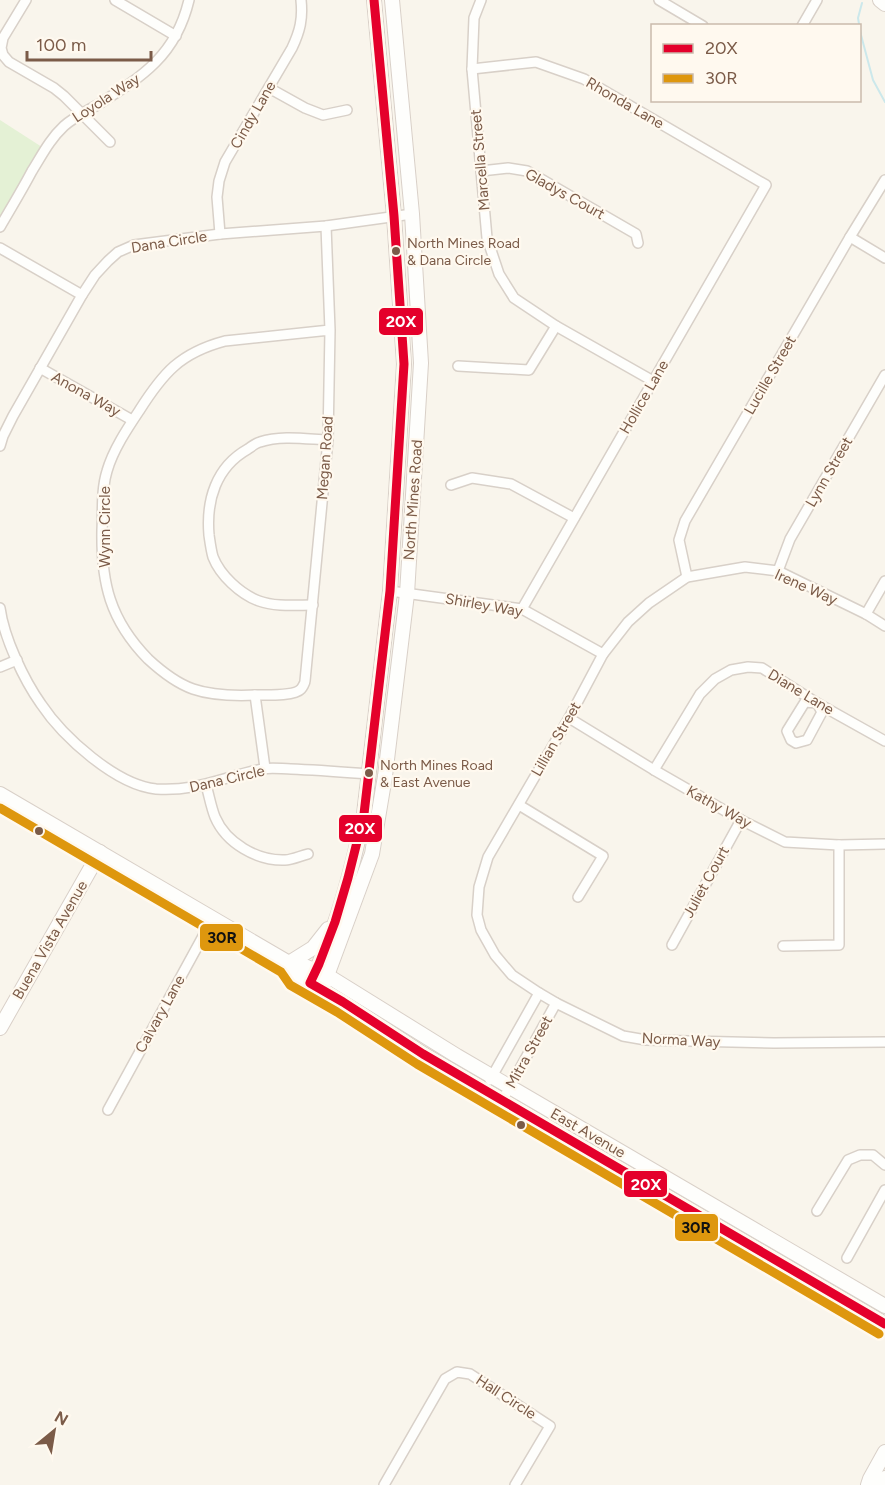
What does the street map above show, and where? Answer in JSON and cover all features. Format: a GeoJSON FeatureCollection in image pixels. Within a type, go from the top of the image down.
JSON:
{"type":"FeatureCollection","features":[{"type":"Feature","properties":{"kind":"main road","name":"North Mines Road"},"geometry":{"type":"LineString","coordinates":[[319,980],[362,824],[390,591],[405,364],[374,0]]}},
{"type":"Feature","properties":{"kind":"main road","name":"North Mines Road"},"geometry":{"type":"LineString","coordinates":[[319,980],[371,858],[385,776],[407,594],[422,363],[412,214],[392,0]]}},
{"type":"Feature","properties":{"kind":"main road"},"geometry":{"type":"LineString","coordinates":[[880,0],[885,4]]}},
{"type":"Feature","properties":{"kind":"main road"},"geometry":{"type":"LineString","coordinates":[[368,774],[376,787],[367,844],[371,858]]}},
{"type":"Feature","properties":{"kind":"main road","name":"East Avenue"},"geometry":{"type":"LineString","coordinates":[[0,794],[289,963],[297,975],[319,980],[492,1076],[885,1306]]}},
{"type":"Feature","properties":{"kind":"main road","name":"Buena Vista Avenue"},"geometry":{"type":"LineString","coordinates":[[0,1028],[100,852]]}},
{"type":"Feature","properties":{"kind":"main road"},"geometry":{"type":"LineString","coordinates":[[289,963],[313,948],[336,918]]}},
{"type":"Feature","properties":{"kind":"main road","name":"East Avenue"},"geometry":{"type":"LineString","coordinates":[[319,980],[423,1054],[885,1324]]}},
{"type":"Feature","properties":{"kind":"main road"},"geometry":{"type":"LineString","coordinates":[[868,1485],[885,1452]]}},
{"type":"Feature","properties":{"kind":"main road"},"geometry":{"type":"LineString","coordinates":[[881,1485],[885,1478]]}},
{"type":"Feature","properties":{"kind":"street"},"geometry":{"type":"LineString","coordinates":[[26,0],[3,38],[1,48],[3,55],[9,62],[64,96],[110,142]]}},
{"type":"Feature","properties":{"kind":"street"},"geometry":{"type":"LineString","coordinates":[[115,0],[176,36]]}},
{"type":"Feature","properties":{"kind":"street","name":"Loyola Way"},"geometry":{"type":"LineString","coordinates":[[0,227],[45,148],[55,135],[66,124],[133,82],[152,67],[176,36],[189,0]]}},
{"type":"Feature","properties":{"kind":"street","name":"Cindy Lane"},"geometry":{"type":"LineString","coordinates":[[220,234],[217,197],[225,162],[292,48],[303,16],[301,0]]}},
{"type":"Feature","properties":{"kind":"street","name":"Marcella Street"},"geometry":{"type":"LineString","coordinates":[[482,0],[474,18],[472,69],[488,238],[499,274],[514,298],[556,326],[653,381]]}},
{"type":"Feature","properties":{"kind":"street"},"geometry":{"type":"LineString","coordinates":[[659,0],[700,24]]}},
{"type":"Feature","properties":{"kind":"street"},"geometry":{"type":"LineString","coordinates":[[803,24],[816,0]]}},
{"type":"Feature","properties":{"kind":"street","name":"Rhonda Lane"},"geometry":{"type":"LineString","coordinates":[[472,69],[536,62],[584,79],[766,185]]}},
{"type":"Feature","properties":{"kind":"street"},"geometry":{"type":"LineString","coordinates":[[269,88],[323,115],[347,110]]}},
{"type":"Feature","properties":{"kind":"street","name":"Gladys Court"},"geometry":{"type":"LineString","coordinates":[[481,171],[508,168],[527,171],[636,234],[638,243]]}},
{"type":"Feature","properties":{"kind":"street","name":"Lucille Street"},"geometry":{"type":"LineString","coordinates":[[687,577],[679,540],[685,521],[885,180]]}},
{"type":"Feature","properties":{"kind":"street","name":"Hollice Lane"},"geometry":{"type":"LineString","coordinates":[[522,609],[766,185]]}},
{"type":"Feature","properties":{"kind":"street","name":"Dana Circle"},"geometry":{"type":"LineString","coordinates":[[0,446],[13,416],[82,295],[95,275],[118,252],[134,245],[220,234],[326,226],[412,214]]}},
{"type":"Feature","properties":{"kind":"street","name":"Megan Road"},"geometry":{"type":"LineString","coordinates":[[302,689],[306,681],[328,440],[330,330],[326,226]]}},
{"type":"Feature","properties":{"kind":"street"},"geometry":{"type":"LineString","coordinates":[[850,237],[885,258]]}},
{"type":"Feature","properties":{"kind":"street"},"geometry":{"type":"LineString","coordinates":[[0,248],[82,295]]}},
{"type":"Feature","properties":{"kind":"street"},"geometry":{"type":"LineString","coordinates":[[458,366],[529,370],[556,326]]}},
{"type":"Feature","properties":{"kind":"street","name":"Wynn Circle"},"geometry":{"type":"LineString","coordinates":[[302,689],[296,693],[255,695],[214,694],[194,689],[176,681],[155,665],[135,645],[121,625],[110,600],[105,578],[102,556],[103,489],[112,457],[132,420],[155,386],[186,356],[225,341],[330,330]]}},
{"type":"Feature","properties":{"kind":"street","name":"Anona Way"},"geometry":{"type":"LineString","coordinates":[[40,368],[132,420]]}},
{"type":"Feature","properties":{"kind":"street","name":"Lynn Street"},"geometry":{"type":"LineString","coordinates":[[778,571],[790,539],[885,375]]}},
{"type":"Feature","properties":{"kind":"street"},"geometry":{"type":"LineString","coordinates":[[313,605],[272,604],[259,601],[238,588],[224,575],[214,558],[210,544],[209,507],[213,488],[219,475],[240,453],[258,442],[281,439],[328,440]]}},
{"type":"Feature","properties":{"kind":"street"},"geometry":{"type":"LineString","coordinates":[[451,485],[472,478],[511,484],[573,518]]}},
{"type":"Feature","properties":{"kind":"street","name":"Irene Way"},"geometry":{"type":"LineString","coordinates":[[687,577],[745,567],[778,571],[866,614],[885,626]]}},
{"type":"Feature","properties":{"kind":"street","name":"Lillian Street"},"geometry":{"type":"LineString","coordinates":[[481,930],[477,915],[479,887],[488,857],[569,718],[603,654],[628,622],[649,603],[687,577]]}},
{"type":"Feature","properties":{"kind":"street"},"geometry":{"type":"LineString","coordinates":[[866,614],[885,581]]}},
{"type":"Feature","properties":{"kind":"street","name":"Shirley Way"},"geometry":{"type":"LineString","coordinates":[[390,591],[522,609],[603,654]]}},
{"type":"Feature","properties":{"kind":"street","name":"Dana Circle"},"geometry":{"type":"LineString","coordinates":[[0,608],[1,618],[24,677],[42,705],[87,753],[112,772],[131,782],[154,788],[181,789],[206,785],[265,768],[368,774]]}},
{"type":"Feature","properties":{"kind":"street"},"geometry":{"type":"LineString","coordinates":[[0,668],[17,660]]}},
{"type":"Feature","properties":{"kind":"street","name":"Diane Lane"},"geometry":{"type":"LineString","coordinates":[[654,770],[700,694],[715,679],[731,670],[762,668],[817,703],[885,741]]}},
{"type":"Feature","properties":{"kind":"street"},"geometry":{"type":"LineString","coordinates":[[255,695],[265,768]]}},
{"type":"Feature","properties":{"kind":"street"},"geometry":{"type":"LineString","coordinates":[[806,702],[817,703],[822,712],[807,740],[796,743],[791,740],[787,731],[806,702]]}},
{"type":"Feature","properties":{"kind":"street","name":"Kathy Way"},"geometry":{"type":"LineString","coordinates":[[569,718],[741,820],[785,842],[839,845],[885,844]]}},
{"type":"Feature","properties":{"kind":"street"},"geometry":{"type":"LineString","coordinates":[[206,785],[215,817],[224,832],[240,846],[257,856],[275,860],[287,860],[308,854]]}},
{"type":"Feature","properties":{"kind":"street"},"geometry":{"type":"LineString","coordinates":[[519,805],[603,856],[578,897]]}},
{"type":"Feature","properties":{"kind":"street","name":"Juliet Court"},"geometry":{"type":"LineString","coordinates":[[672,945],[741,820]]}},
{"type":"Feature","properties":{"kind":"street"},"geometry":{"type":"LineString","coordinates":[[783,946],[839,945],[839,845]]}},
{"type":"Feature","properties":{"kind":"street","name":"Calvary Lane"},"geometry":{"type":"LineString","coordinates":[[108,1110],[213,918]]}},
{"type":"Feature","properties":{"kind":"street","name":"Norma Way"},"geometry":{"type":"LineString","coordinates":[[481,930],[495,955],[512,975],[556,1003],[623,1036],[646,1040],[774,1043],[885,1042]]}},
{"type":"Feature","properties":{"kind":"street","name":"Mitra Street"},"geometry":{"type":"LineString","coordinates":[[484,1090],[539,993]]}},
{"type":"Feature","properties":{"kind":"street","name":"Mitra Street"},"geometry":{"type":"LineString","coordinates":[[502,1101],[556,1003]]}},
{"type":"Feature","properties":{"kind":"street"},"geometry":{"type":"LineString","coordinates":[[817,1211],[848,1161],[860,1155],[873,1155],[885,1165]]}},
{"type":"Feature","properties":{"kind":"street"},"geometry":{"type":"LineString","coordinates":[[847,1258],[885,1190]]}},
{"type":"Feature","properties":{"kind":"street","name":"Hall Circle"},"geometry":{"type":"LineString","coordinates":[[384,1485],[445,1379],[457,1372],[470,1374],[550,1426],[515,1485]]}},
{"type":"Feature","properties":{"kind":"green space"},"geometry":{"type":"Polygon","coordinates":[[[0,120],[45,149],[0,227],[0,120]]]}},
{"type":"Feature","properties":{"kind":"waterway"},"geometry":{"type":"LineString","coordinates":[[859,24],[858,18],[862,3]]}},
{"type":"Feature","properties":{"kind":"waterway"},"geometry":{"type":"LineString","coordinates":[[861,35],[873,80],[885,102]]}},
{"type":"Feature","properties":{"kind":"transit line","name":"20X"},"geometry":{"type":"LineString","coordinates":[[374,0],[394,216],[404,364],[390,591],[364,814],[335,922],[310,983],[423,1054],[885,1324]]}},
{"type":"Feature","properties":{"kind":"transit line","name":"30R"},"geometry":{"type":"LineString","coordinates":[[0,808],[281,972],[290,985],[337,1012],[417,1064],[879,1334]]}},
{"type":"Feature","properties":{"kind":"place","name":"North Mines Road & Dana Circle"},"geometry":{"type":"Point","coordinates":[396,251]}},
{"type":"Feature","properties":{"kind":"place","name":"North Mines Road & East Avenue"},"geometry":{"type":"Point","coordinates":[369,773]}}]}
